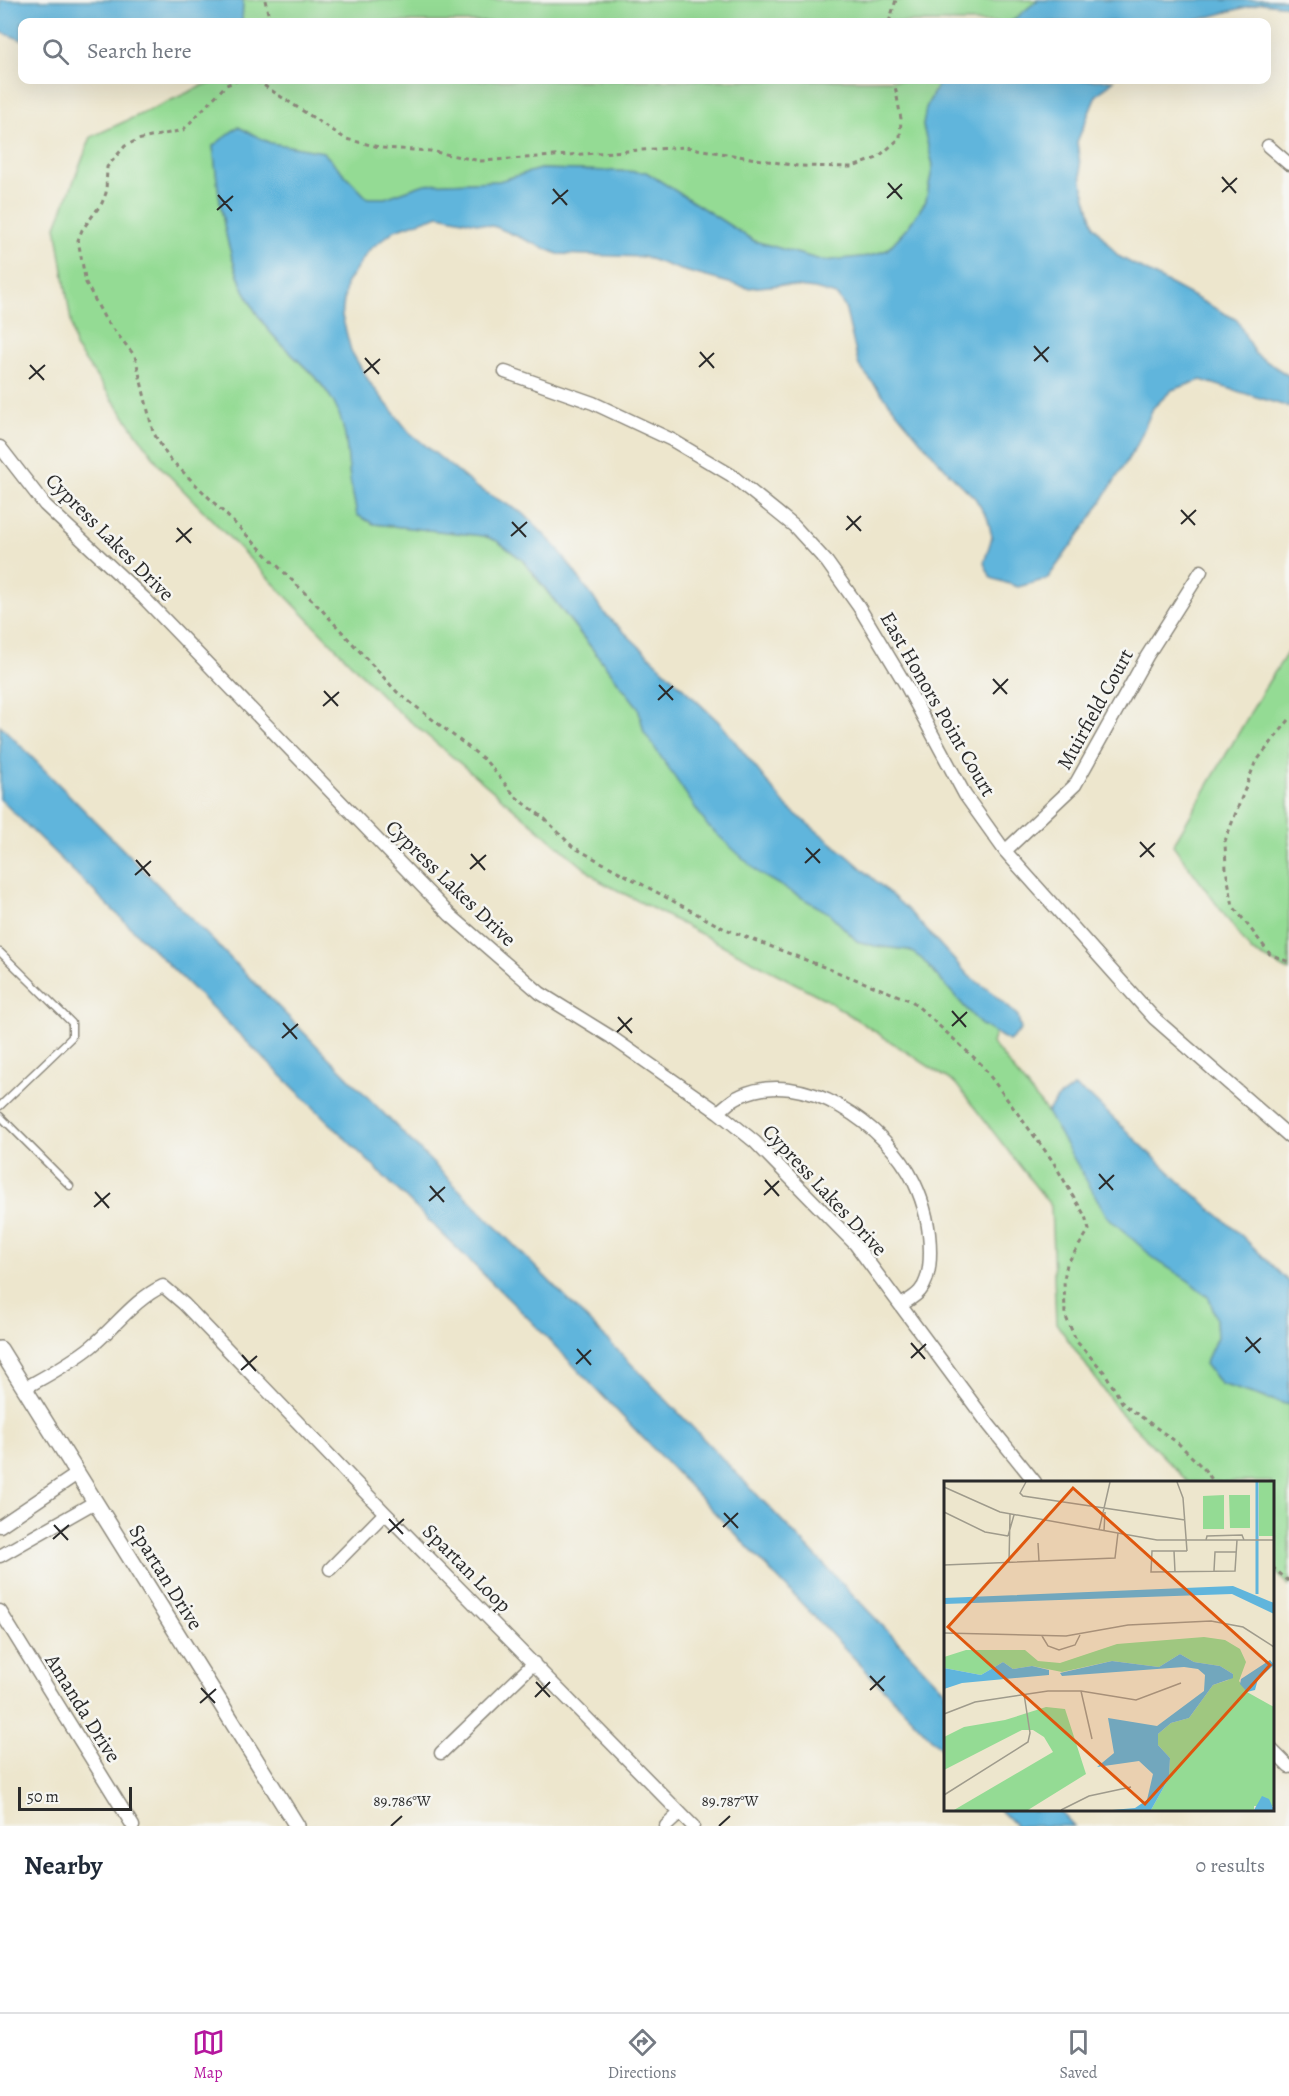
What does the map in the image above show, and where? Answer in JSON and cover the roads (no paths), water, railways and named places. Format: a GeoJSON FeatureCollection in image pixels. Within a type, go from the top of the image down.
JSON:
{"type":"FeatureCollection","features":[{"type":"Feature","properties":{"kind":"street"},"geometry":{"type":"LineString","coordinates":[[1268,146],[1289,164]]}},
{"type":"Feature","properties":{"kind":"street","name":"East Honors Point Court"},"geometry":{"type":"LineString","coordinates":[[505,372],[593,403],[672,440],[731,475],[794,526],[827,562],[859,607],[907,687],[964,795],[1005,851],[1154,1018],[1287,1130]]}},
{"type":"Feature","properties":{"kind":"street","name":"Cypress Lakes Drive"},"geometry":{"type":"LineString","coordinates":[[0,447],[45,505],[152,606],[450,915],[540,993],[611,1037],[718,1112],[755,1142],[855,1244],[989,1425],[1034,1481]]}},
{"type":"Feature","properties":{"kind":"street","name":"Muirfield Court"},"geometry":{"type":"LineString","coordinates":[[1005,851],[1075,785],[1147,656],[1201,571]]}},
{"type":"Feature","properties":{"kind":"street"},"geometry":{"type":"LineString","coordinates":[[718,1112],[740,1096],[768,1088],[795,1089],[832,1101],[867,1124],[895,1152],[913,1181],[930,1226],[930,1264],[921,1290],[901,1305]]}},
{"type":"Feature","properties":{"kind":"street","name":"Spartan Loop"},"geometry":{"type":"LineString","coordinates":[[25,1389],[72,1361],[93,1345],[147,1294],[163,1286],[192,1312],[385,1513],[693,1826]]}},
{"type":"Feature","properties":{"kind":"street","name":"Spartan Drive"},"geometry":{"type":"LineString","coordinates":[[0,1349],[297,1826]]}},
{"type":"Feature","properties":{"kind":"street"},"geometry":{"type":"LineString","coordinates":[[0,1526],[77,1474]]}},
{"type":"Feature","properties":{"kind":"street"},"geometry":{"type":"LineString","coordinates":[[0,1556],[95,1502]]}},
{"type":"Feature","properties":{"kind":"street"},"geometry":{"type":"LineString","coordinates":[[330,1569],[385,1513]]}},
{"type":"Feature","properties":{"kind":"street","name":"Amanda Drive"},"geometry":{"type":"LineString","coordinates":[[0,1611],[133,1826]]}},
{"type":"Feature","properties":{"kind":"street"},"geometry":{"type":"LineString","coordinates":[[441,1753],[534,1663]]}},
{"type":"Feature","properties":{"kind":"street"},"geometry":{"type":"LineString","coordinates":[[1274,1752],[1289,1767]]}},
{"type":"Feature","properties":{"kind":"street"},"geometry":{"type":"LineString","coordinates":[[666,1826],[680,1813]]}},
{"type":"Feature","properties":{"kind":"lane"},"geometry":{"type":"LineString","coordinates":[[0,952],[72,1023],[72,1037],[0,1106]]}},
{"type":"Feature","properties":{"kind":"lane"},"geometry":{"type":"LineString","coordinates":[[0,1116],[70,1186]]}},
{"type":"Feature","properties":{"kind":"water"},"geometry":{"type":"Polygon","coordinates":[[[0,0],[243,0],[242,18],[18,18],[18,39],[0,32],[0,0]]]}},
{"type":"Feature","properties":{"kind":"water"},"geometry":{"type":"Polygon","coordinates":[[[1038,0],[1289,0],[1289,6],[1261,3],[1205,18],[1016,18],[1038,0]]]}},
{"type":"Feature","properties":{"kind":"water"},"geometry":{"type":"Polygon","coordinates":[[[938,84],[1110,84],[1096,96],[1077,142],[1083,187],[1094,226],[1118,256],[1237,320],[1255,354],[1289,376],[1289,407],[1201,380],[1172,390],[1153,408],[1137,445],[1091,518],[1047,579],[1018,587],[991,578],[984,563],[992,537],[988,519],[975,498],[920,440],[859,366],[845,307],[836,295],[815,289],[780,285],[748,288],[681,270],[644,257],[558,254],[496,227],[439,215],[395,230],[368,251],[346,284],[342,316],[351,351],[370,383],[409,432],[476,487],[524,514],[558,549],[605,614],[721,724],[787,807],[849,857],[907,909],[969,976],[1018,1016],[1021,1030],[1009,1041],[980,1024],[922,959],[909,950],[875,946],[857,941],[829,913],[760,874],[707,825],[644,732],[638,707],[523,560],[497,541],[484,536],[374,524],[357,515],[344,431],[334,403],[311,373],[267,328],[253,308],[234,264],[223,217],[213,146],[238,127],[270,143],[323,152],[367,198],[385,198],[425,184],[499,181],[540,169],[646,172],[754,241],[824,261],[870,256],[887,250],[908,227],[926,201],[933,165],[923,126],[926,108],[938,84]]]}},
{"type":"Feature","properties":{"kind":"water"},"geometry":{"type":"Polygon","coordinates":[[[0,725],[651,1384],[944,1690],[944,1752],[532,1322],[0,799],[0,725]]]}},
{"type":"Feature","properties":{"kind":"water"},"geometry":{"type":"Polygon","coordinates":[[[1074,1087],[1092,1098],[1289,1282],[1289,1405],[1221,1384],[1205,1364],[1217,1337],[1216,1318],[1209,1298],[1189,1281],[1156,1260],[1107,1216],[1047,1112],[1058,1098],[1074,1087]]]}},
{"type":"Feature","properties":{"kind":"water"},"geometry":{"type":"Polygon","coordinates":[[[1001,1811],[1060,1811],[1074,1826],[1016,1826],[1001,1811]]]}}]}
